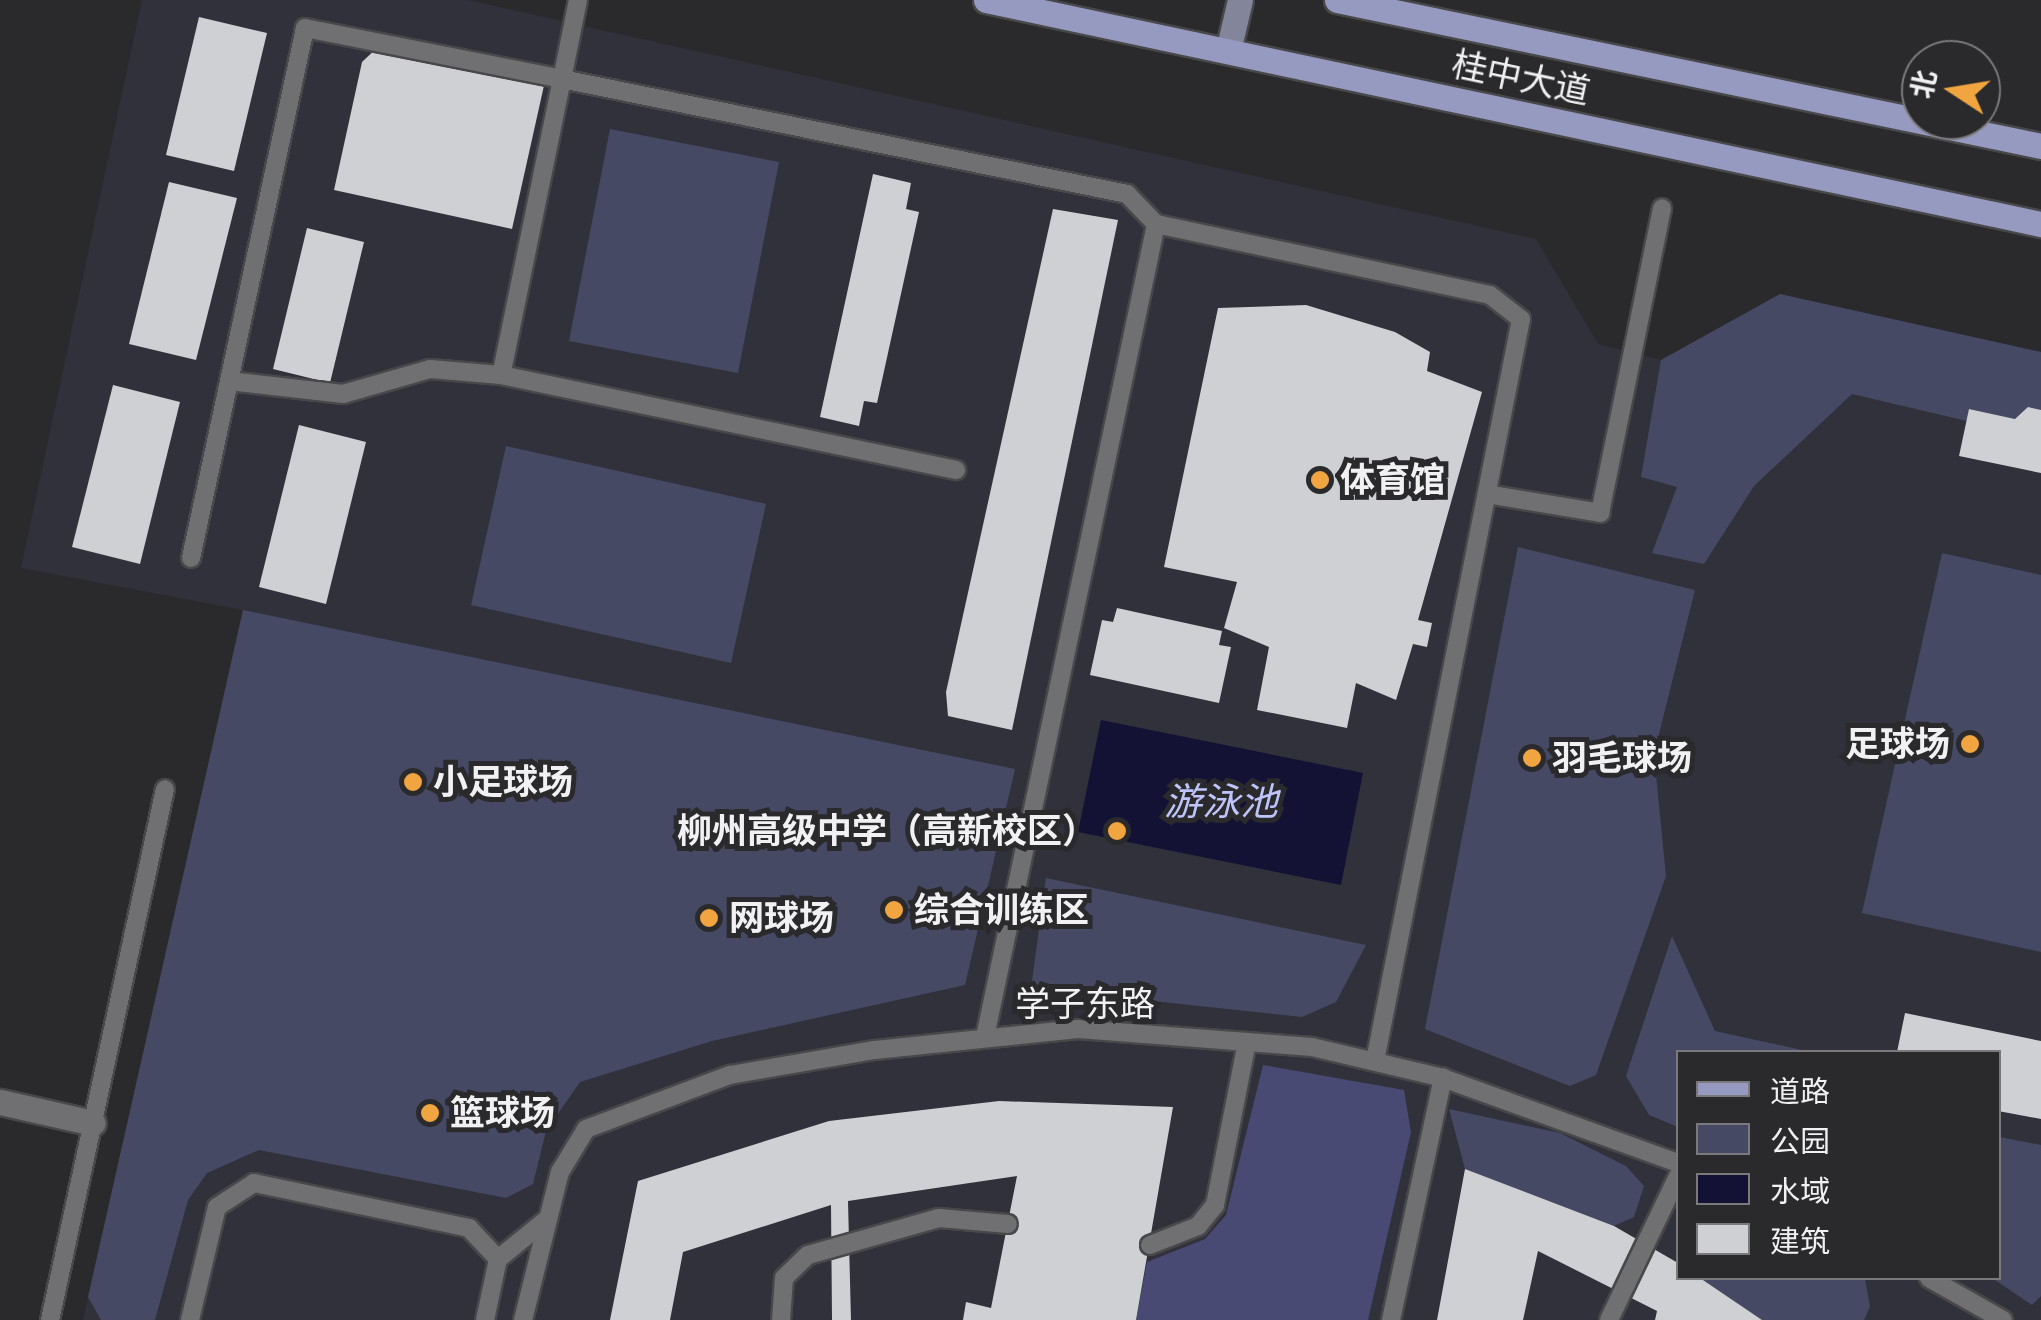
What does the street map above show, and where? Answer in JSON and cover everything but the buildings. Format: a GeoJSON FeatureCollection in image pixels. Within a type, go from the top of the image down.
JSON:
{"type":"FeatureCollection","features":[{"type":"Feature","properties":{"kind":"main road","name":"桂中大道"},"geometry":{"type":"LineString","coordinates":[[986,0],[2041,224]]}},
{"type":"Feature","properties":{"kind":"main road","name":"桂中大道"},"geometry":{"type":"LineString","coordinates":[[1337,0],[2041,146]]}},
{"type":"Feature","properties":{"kind":"street"},"geometry":{"type":"LineString","coordinates":[[1228,52],[1240,0]]}},
{"type":"Feature","properties":{"kind":"street"},"geometry":{"type":"LineString","coordinates":[[0,1102],[92,1123]]}},
{"type":"Feature","properties":{"kind":"lane"},"geometry":{"type":"LineString","coordinates":[[501,376],[578,0]]}},
{"type":"Feature","properties":{"kind":"lane"},"geometry":{"type":"LineString","coordinates":[[191,558],[305,28],[1127,194],[1156,224],[1510,306],[1524,332],[1375,1061]]}},
{"type":"Feature","properties":{"kind":"lane"},"geometry":{"type":"LineString","coordinates":[[1493,496],[1600,513],[1662,208]]}},
{"type":"Feature","properties":{"kind":"lane"},"geometry":{"type":"LineString","coordinates":[[985,1037],[1156,224]]}},
{"type":"Feature","properties":{"kind":"lane"},"geometry":{"type":"LineString","coordinates":[[229,381],[344,394],[430,369],[501,376],[956,470]]}},
{"type":"Feature","properties":{"kind":"lane"},"geometry":{"type":"LineString","coordinates":[[50,1320],[165,789]]}},
{"type":"Feature","properties":{"kind":"lane","name":"学子东路"},"geometry":{"type":"LineString","coordinates":[[523,1320],[546,1220],[586,1129],[618,1110],[730,1075],[985,1037],[1078,1030],[1247,1042],[1375,1061],[1443,1078],[1676,1162]]}},
{"type":"Feature","properties":{"kind":"lane"},"geometry":{"type":"LineString","coordinates":[[1150,1246],[1198,1226],[1215,1204],[1247,1042]]}},
{"type":"Feature","properties":{"kind":"lane"},"geometry":{"type":"LineString","coordinates":[[1391,1320],[1443,1078]]}},
{"type":"Feature","properties":{"kind":"lane"},"geometry":{"type":"LineString","coordinates":[[1609,1320],[1676,1180]]}},
{"type":"Feature","properties":{"kind":"lane"},"geometry":{"type":"LineString","coordinates":[[190,1320],[216,1208],[254,1183],[469,1228],[498,1259]]}},
{"type":"Feature","properties":{"kind":"lane"},"geometry":{"type":"LineString","coordinates":[[781,1320],[784,1278],[808,1256],[940,1218],[1008,1224]]}},
{"type":"Feature","properties":{"kind":"lane"},"geometry":{"type":"LineString","coordinates":[[485,1320],[498,1259],[546,1220]]}},
{"type":"Feature","properties":{"kind":"lane"},"geometry":{"type":"LineString","coordinates":[[1933,1280],[2003,1320]]}},
{"type":"Feature","properties":{"kind":"shaded area","name":"柳州高级中学（高新校区）"},"geometry":{"type":"Polygon","coordinates":[[[142,0],[468,0],[1536,239],[1598,344],[1661,360],[1780,294],[2041,352],[2041,1320],[83,1320],[243,610],[21,568],[142,0]]]}},
{"type":"Feature","properties":{"kind":"shaded area"},"geometry":{"type":"Polygon","coordinates":[[[1263,1065],[1404,1090],[1411,1132],[1368,1320],[1136,1320],[1147,1262],[1205,1239],[1226,1215],[1263,1065]]]}},
{"type":"Feature","properties":{"kind":"green space"},"geometry":{"type":"Polygon","coordinates":[[[610,129],[779,162],[738,373],[569,341],[610,129]]]}},
{"type":"Feature","properties":{"kind":"green space"},"geometry":{"type":"Polygon","coordinates":[[[1780,294],[2041,352],[2041,410],[2015,419],[1970,409],[1967,421],[1852,394],[1754,486],[1704,564],[1652,553],[1677,487],[1641,477],[1661,360],[1780,294]]]}},
{"type":"Feature","properties":{"kind":"green space"},"geometry":{"type":"Polygon","coordinates":[[[506,446],[766,504],[731,663],[471,605],[506,446]]]}},
{"type":"Feature","properties":{"kind":"green space"},"geometry":{"type":"Polygon","coordinates":[[[1518,547],[1695,590],[1654,754],[1666,876],[1596,1075],[1570,1086],[1425,1029],[1518,547]]]}},
{"type":"Feature","properties":{"kind":"green space","name":"足球场"},"geometry":{"type":"Polygon","coordinates":[[[1942,553],[2041,575],[2041,952],[1862,913],[1942,553]]]}},
{"type":"Feature","properties":{"kind":"green space"},"geometry":{"type":"Polygon","coordinates":[[[243,610],[1015,769],[965,985],[712,1041],[580,1082],[546,1131],[533,1184],[506,1198],[259,1150],[207,1173],[188,1200],[155,1320],[101,1320],[88,1297],[243,610]]]}},
{"type":"Feature","properties":{"kind":"green space"},"geometry":{"type":"Polygon","coordinates":[[[1046,878],[1366,945],[1336,1002],[1302,1017],[1031,988],[1046,878]]]}},
{"type":"Feature","properties":{"kind":"green space"},"geometry":{"type":"Polygon","coordinates":[[[1672,936],[1715,1031],[1802,1050],[1676,1050],[1676,1126],[1649,1115],[1626,1076],[1672,936]]]}},
{"type":"Feature","properties":{"kind":"green space"},"geometry":{"type":"Polygon","coordinates":[[[1449,1109],[1560,1133],[1626,1166],[1644,1186],[1634,1217],[1614,1226],[1465,1169],[1449,1109]]]}},
{"type":"Feature","properties":{"kind":"green space"},"geometry":{"type":"Polygon","coordinates":[[[2001,1137],[2041,1145],[2041,1296],[2032,1305],[1995,1280],[2001,1280],[2001,1137]]]}},
{"type":"Feature","properties":{"kind":"green space"},"geometry":{"type":"Polygon","coordinates":[[[1703,1280],[1865,1280],[1870,1307],[1864,1320],[1762,1320],[1703,1280]]]}},
{"type":"Feature","properties":{"kind":"water","name":"游泳池"},"geometry":{"type":"Polygon","coordinates":[[[1101,720],[1363,773],[1341,885],[1078,832],[1101,720]]]}},
{"type":"Feature","properties":{"kind":"place","name":"体育馆"},"geometry":{"type":"Point","coordinates":[1320,480]}},
{"type":"Feature","properties":{"kind":"place","name":"足球场"},"geometry":{"type":"Point","coordinates":[1970,744]}},
{"type":"Feature","properties":{"kind":"place","name":"羽毛球场"},"geometry":{"type":"Point","coordinates":[1532,758]}},
{"type":"Feature","properties":{"kind":"place","name":"小足球场"},"geometry":{"type":"Point","coordinates":[413,782]}},
{"type":"Feature","properties":{"kind":"place","name":"柳州高级中学（高新校区）"},"geometry":{"type":"Point","coordinates":[1117,831]}},
{"type":"Feature","properties":{"kind":"place","name":"综合训练区"},"geometry":{"type":"Point","coordinates":[894,910]}},
{"type":"Feature","properties":{"kind":"place","name":"网球场"},"geometry":{"type":"Point","coordinates":[709,918]}},
{"type":"Feature","properties":{"kind":"place","name":"篮球场"},"geometry":{"type":"Point","coordinates":[430,1113]}}]}
